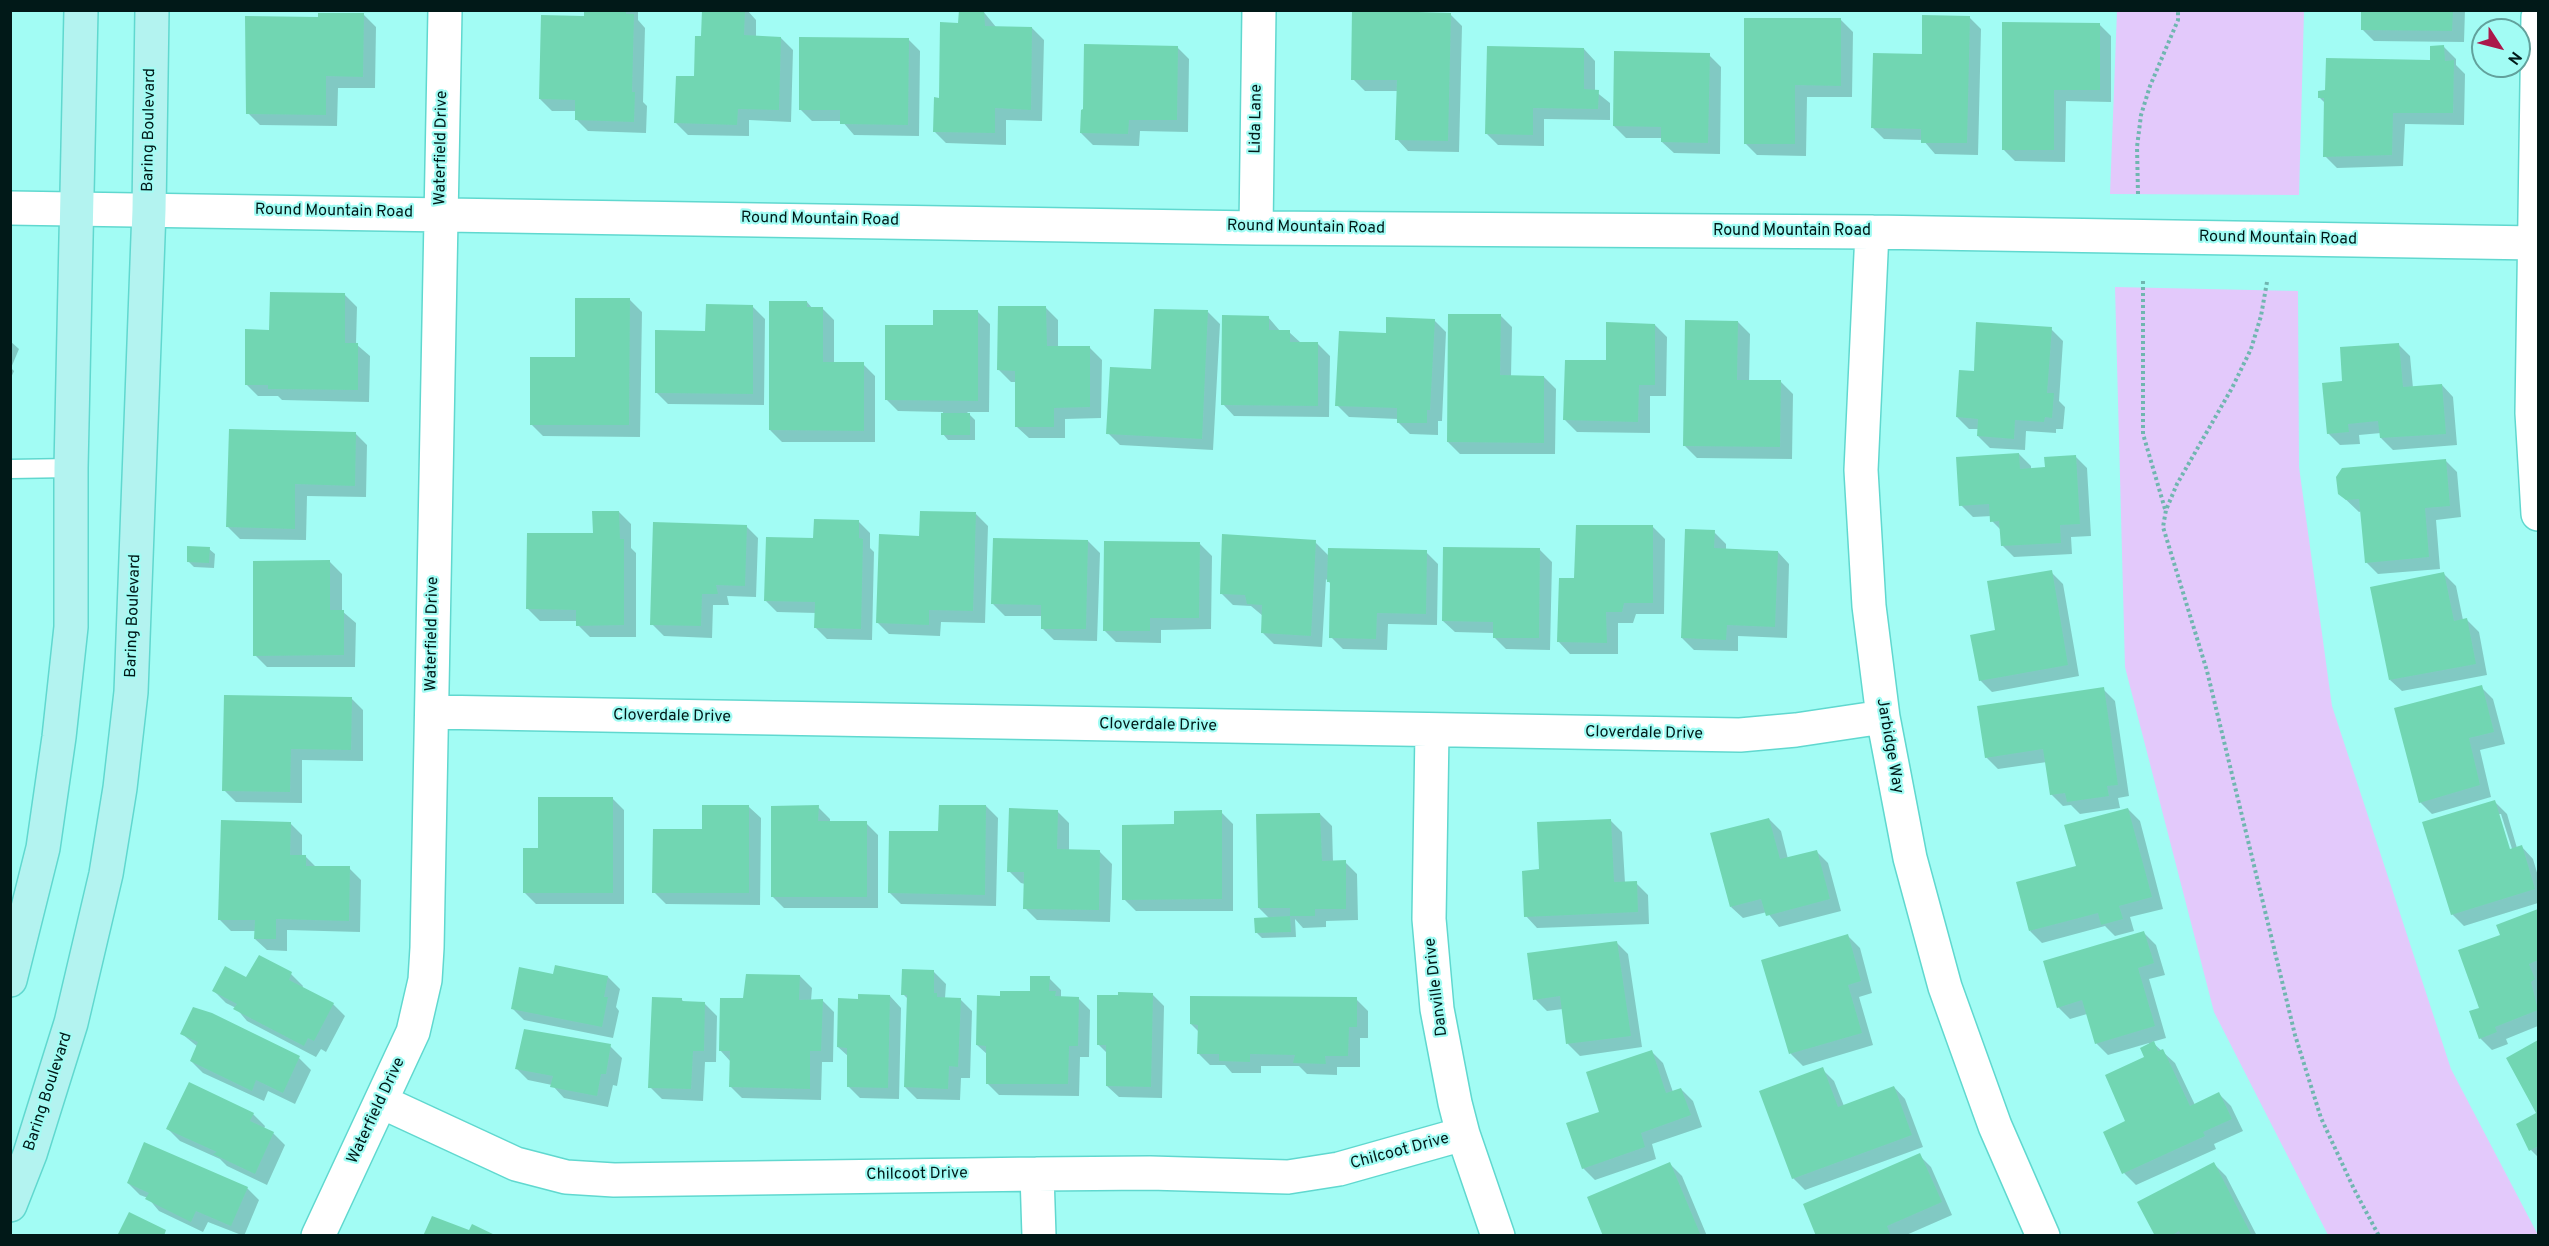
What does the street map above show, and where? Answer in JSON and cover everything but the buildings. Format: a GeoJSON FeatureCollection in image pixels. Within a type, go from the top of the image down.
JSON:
{"type":"FeatureCollection","features":[{"type":"Feature","properties":{"kind":"main road"},"geometry":{"type":"LineString","coordinates":[[10,980],[43,848],[59,737],[71,627],[71,468],[81,10]]}},
{"type":"Feature","properties":{"kind":"main road","name":"Baring Boulevard"},"geometry":{"type":"LineString","coordinates":[[10,1205],[30,1154],[71,1023],[106,874],[120,788],[131,692],[149,210],[152,10]]}},
{"type":"Feature","properties":{"kind":"street","name":"Waterfield Drive"},"geometry":{"type":"LineString","coordinates":[[318,1236],[413,1032],[425,980],[445,10]]}},
{"type":"Feature","properties":{"kind":"street","name":"Lida Lane"},"geometry":{"type":"LineString","coordinates":[[1256,228],[1258,10]]}},
{"type":"Feature","properties":{"kind":"street"},"geometry":{"type":"LineString","coordinates":[[2538,17],[2532,413],[2538,514]]}},
{"type":"Feature","properties":{"kind":"street","name":"Round Mountain Road"},"geometry":{"type":"LineString","coordinates":[[10,208],[441,213],[1256,228],[1872,232],[2535,243]]}},
{"type":"Feature","properties":{"kind":"street","name":"Jarbidge Way"},"geometry":{"type":"LineString","coordinates":[[1872,232],[1861,470],[1869,606],[1883,717],[1910,858],[1945,987],[1995,1126],[2043,1236]]}},
{"type":"Feature","properties":{"kind":"street","name":"Cloverdale Drive"},"geometry":{"type":"LineString","coordinates":[[432,712],[1740,735],[1796,730],[1883,717]]}},
{"type":"Feature","properties":{"kind":"street","name":"Danville Drive"},"geometry":{"type":"LineString","coordinates":[[1432,731],[1430,919],[1437,1009],[1463,1134],[1498,1236]]}},
{"type":"Feature","properties":{"kind":"street","name":"Chilcoot Drive"},"geometry":{"type":"LineString","coordinates":[[382,1102],[516,1164],[566,1177],[614,1180],[1150,1173],[1288,1177],[1339,1169],[1463,1134]]}},
{"type":"Feature","properties":{"kind":"street"},"geometry":{"type":"LineString","coordinates":[[1037,1174],[1039,1236]]}},
{"type":"Feature","properties":{"kind":"lane"},"geometry":{"type":"LineString","coordinates":[[10,469],[71,468]]}},
{"type":"Feature","properties":{"kind":"path"},"geometry":{"type":"LineString","coordinates":[[2138,194],[2141,115],[2150,86],[2178,20],[2178,10]]}},
{"type":"Feature","properties":{"kind":"path"},"geometry":{"type":"LineString","coordinates":[[2143,280],[2144,434],[2166,510]]}},
{"type":"Feature","properties":{"kind":"path"},"geometry":{"type":"LineString","coordinates":[[2267,282],[2261,316],[2251,349],[2232,388],[2176,484],[2166,510],[2163,527],[2213,693],[2295,1035],[2322,1118],[2354,1189],[2379,1236]]}},
{"type":"Feature","properties":{"kind":"shaded area"},"geometry":{"type":"Polygon","coordinates":[[[2117,11],[2304,11],[2299,195],[2110,194],[2117,11]]]}},
{"type":"Feature","properties":{"kind":"shaded area"},"geometry":{"type":"Polygon","coordinates":[[[2115,287],[2298,291],[2299,467],[2332,706],[2451,1069],[2538,1235],[2328,1235],[2214,1012],[2125,667],[2115,287]]]}}]}
